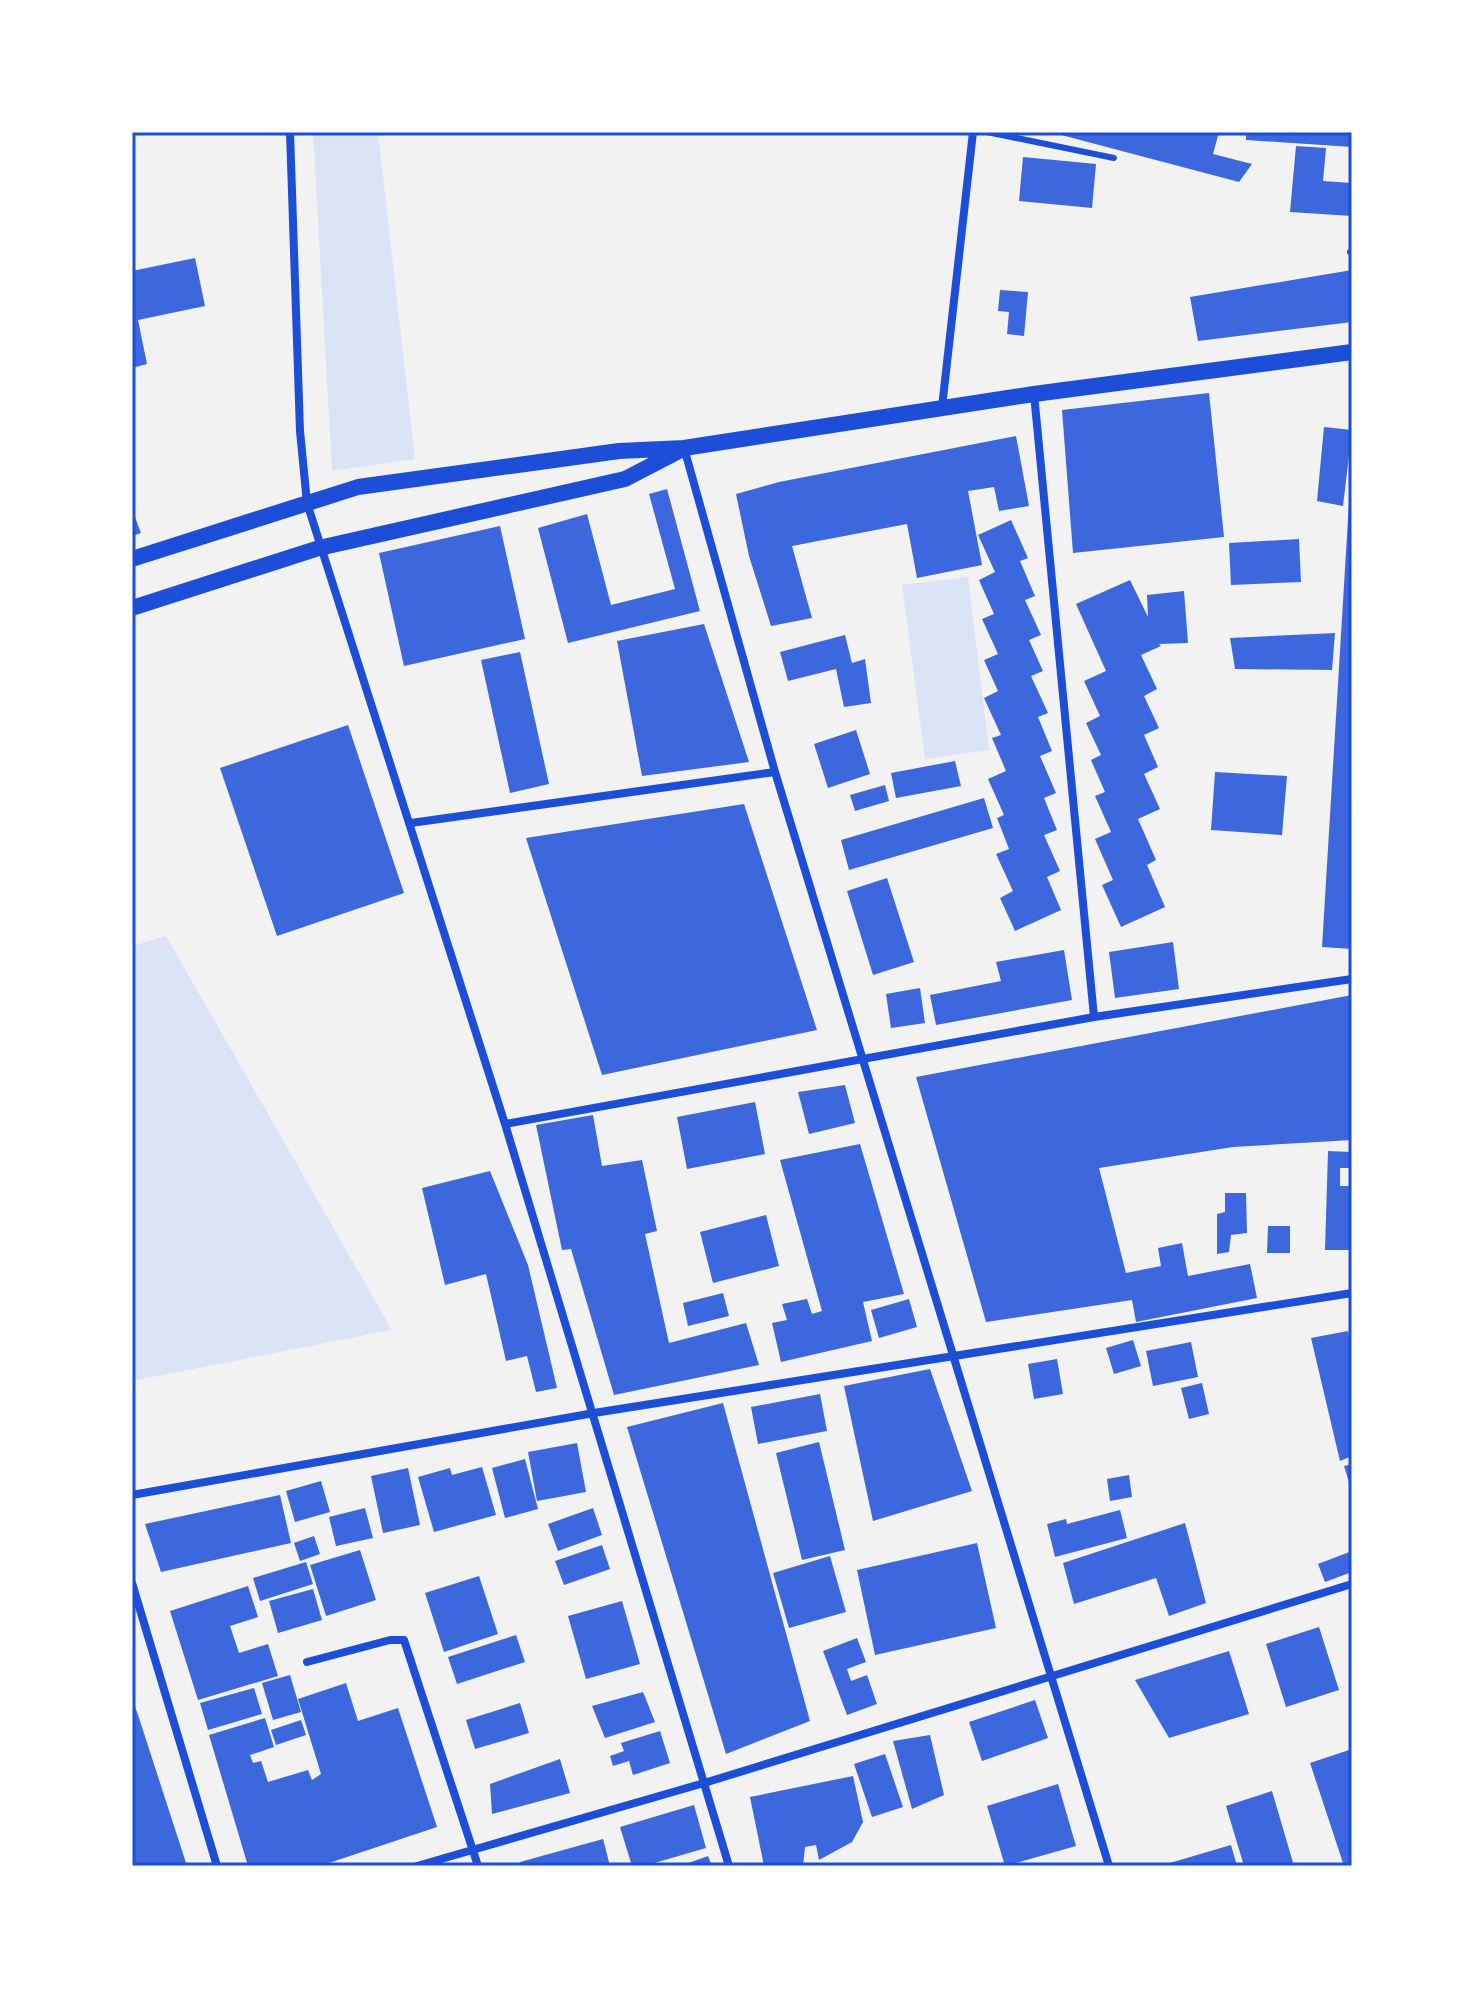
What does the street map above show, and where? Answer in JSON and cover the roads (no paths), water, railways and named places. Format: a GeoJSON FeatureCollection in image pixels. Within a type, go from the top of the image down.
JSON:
{"type":"FeatureCollection","features":[{"type":"Feature","properties":{"kind":"main road"},"geometry":{"type":"LineString","coordinates":[[132,559],[358,487],[619,451],[684,448],[942,407],[1352,352]]}},
{"type":"Feature","properties":{"kind":"main road"},"geometry":{"type":"LineString","coordinates":[[132,608],[319,548],[625,479],[684,448]]}},
{"type":"Feature","properties":{"kind":"street"},"geometry":{"type":"LineString","coordinates":[[290,132],[300,431],[307,503],[505,1124],[729,1866]]}},
{"type":"Feature","properties":{"kind":"street"},"geometry":{"type":"LineString","coordinates":[[942,407],[973,132]]}},
{"type":"Feature","properties":{"kind":"street"},"geometry":{"type":"LineString","coordinates":[[1034,394],[1094,1017]]}},
{"type":"Feature","properties":{"kind":"street"},"geometry":{"type":"LineString","coordinates":[[684,448],[775,772],[1109,1866]]}},
{"type":"Feature","properties":{"kind":"street"},"geometry":{"type":"LineString","coordinates":[[411,823],[775,772]]}},
{"type":"Feature","properties":{"kind":"street"},"geometry":{"type":"LineString","coordinates":[[505,1124],[1094,1017],[1352,979]]}},
{"type":"Feature","properties":{"kind":"street"},"geometry":{"type":"LineString","coordinates":[[132,1495],[594,1413],[1352,1293]]}},
{"type":"Feature","properties":{"kind":"street"},"geometry":{"type":"LineString","coordinates":[[132,1583],[217,1866]]}},
{"type":"Feature","properties":{"kind":"street"},"geometry":{"type":"LineString","coordinates":[[417,1866],[704,1783],[1352,1584]]}},
{"type":"Feature","properties":{"kind":"street"},"geometry":{"type":"LineString","coordinates":[[307,1662],[390,1640],[404,1640],[478,1866]]}},
{"type":"Feature","properties":{"kind":"lane"},"geometry":{"type":"LineString","coordinates":[[987,132],[1114,158]]}}]}
